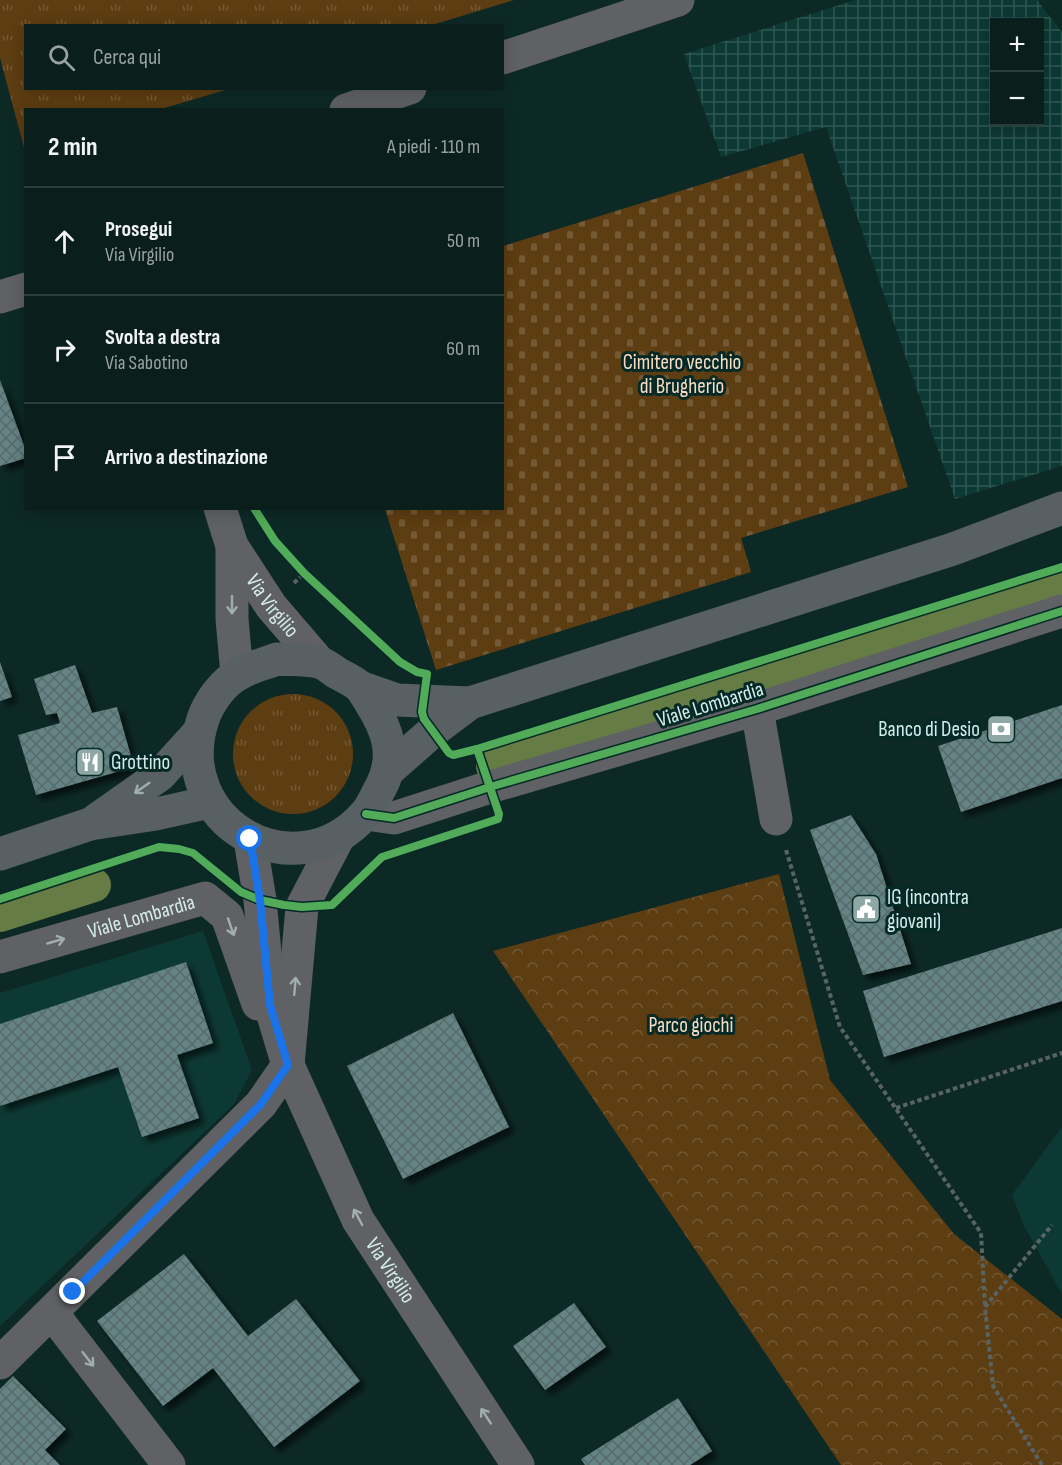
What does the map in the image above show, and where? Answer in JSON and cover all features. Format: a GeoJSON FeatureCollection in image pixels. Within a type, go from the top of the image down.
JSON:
{"type":"FeatureCollection","features":[{"type":"Feature","properties":{"kind":"main road"},"geometry":{"type":"LineString","coordinates":[[470,703],[397,700],[360,687],[319,662],[277,659],[237,674],[220,690],[206,710],[199,732],[196,756],[200,780],[210,802],[227,824],[250,839],[280,848],[310,847],[339,836],[366,814],[390,768],[470,703],[953,549],[1062,508]]}},
{"type":"Feature","properties":{"kind":"main road"},"geometry":{"type":"LineString","coordinates":[[953,549],[1062,522]]}},
{"type":"Feature","properties":{"kind":"main road"},"geometry":{"type":"LineString","coordinates":[[360,687],[380,718],[389,741],[390,768]]}},
{"type":"Feature","properties":{"kind":"main road"},"geometry":{"type":"LineString","coordinates":[[90,825],[160,775],[199,732]]}},
{"type":"Feature","properties":{"kind":"main road"},"geometry":{"type":"LineString","coordinates":[[0,854],[90,825],[210,802]]}},
{"type":"Feature","properties":{"kind":"street"},"geometry":{"type":"LineString","coordinates":[[504,57],[678,0]]}},
{"type":"Feature","properties":{"kind":"street"},"geometry":{"type":"LineString","coordinates":[[352,108],[404,90]]}},
{"type":"Feature","properties":{"kind":"street"},"geometry":{"type":"LineString","coordinates":[[0,297],[24,290]]}},
{"type":"Feature","properties":{"kind":"street","name":"Via Virgilio"},"geometry":{"type":"LineString","coordinates":[[220,510],[232,546],[271,606],[319,662]]}},
{"type":"Feature","properties":{"kind":"street","name":"Via Virgilio"},"geometry":{"type":"LineString","coordinates":[[232,546],[232,619],[237,674]]}},
{"type":"Feature","properties":{"kind":"street","name":"Viale Lombardia"},"geometry":{"type":"LineString","coordinates":[[366,814],[394,818],[490,787],[757,709],[1062,611]]}},
{"type":"Feature","properties":{"kind":"street"},"geometry":{"type":"LineString","coordinates":[[757,709],[776,819]]}},
{"type":"Feature","properties":{"kind":"street","name":"Via Virgilio"},"geometry":{"type":"LineString","coordinates":[[288,1065],[302,907],[339,836]]}},
{"type":"Feature","properties":{"kind":"street","name":"Via Virgilio"},"geometry":{"type":"LineString","coordinates":[[250,839],[260,900],[270,1005],[288,1065],[358,1220],[518,1465]]}},
{"type":"Feature","properties":{"kind":"street","name":"Viale Lombardia"},"geometry":{"type":"LineString","coordinates":[[0,957],[205,898],[228,916],[266,1027],[288,1065]]}},
{"type":"Feature","properties":{"kind":"street"},"geometry":{"type":"LineString","coordinates":[[0,1363],[261,1104],[288,1065]]}},
{"type":"Feature","properties":{"kind":"street"},"geometry":{"type":"LineString","coordinates":[[52,1313],[169,1465]]}},
{"type":"Feature","properties":{"kind":"path"},"geometry":{"type":"LineString","coordinates":[[297,565],[313,581]]}},
{"type":"Feature","properties":{"kind":"path"},"geometry":{"type":"LineString","coordinates":[[776,819],[840,1027],[981,1233],[993,1386],[1042,1465]]}},
{"type":"Feature","properties":{"kind":"path"},"geometry":{"type":"LineString","coordinates":[[896,1108],[1062,1053]]}},
{"type":"Feature","properties":{"kind":"path"},"geometry":{"type":"LineString","coordinates":[[986,1307],[1052,1225]]}},
{"type":"Feature","properties":{"kind":"shaded area"},"geometry":{"type":"Polygon","coordinates":[[[855,0],[1037,0],[1062,32],[1062,466],[955,499],[826,127],[721,157],[684,54],[855,0]]]}},
{"type":"Feature","properties":{"kind":"shaded area"},"geometry":{"type":"Polygon","coordinates":[[[203,931],[252,1070],[234,1104],[0,1326],[0,993],[203,931]]]}},
{"type":"Feature","properties":{"kind":"shaded area"},"geometry":{"type":"Polygon","coordinates":[[[1062,1127],[1062,1294],[1024,1226],[1012,1195],[1062,1127]]]}},
{"type":"Feature","properties":{"kind":"green space"},"geometry":{"type":"Polygon","coordinates":[[[0,0],[514,0],[435,24],[24,24],[24,90],[226,90],[164,108],[24,108],[24,147],[0,58],[0,0]]]}},
{"type":"Feature","properties":{"kind":"green space","name":"Cimitero vecchio di Brugherio"},"geometry":{"type":"Polygon","coordinates":[[[803,153],[908,487],[741,538],[751,572],[436,670],[385,510],[504,510],[504,246],[803,153]]]}},
{"type":"Feature","properties":{"kind":"green space"},"geometry":{"type":"Polygon","coordinates":[[[293,694],[316,698],[335,712],[349,731],[353,754],[349,777],[335,796],[316,810],[293,814],[270,810],[251,796],[237,777],[233,754],[237,731],[251,712],[270,698],[293,694]]]}},
{"type":"Feature","properties":{"kind":"green space","name":"Parco giochi"},"geometry":{"type":"Polygon","coordinates":[[[779,874],[830,1080],[954,1234],[1062,1319],[1062,1465],[841,1465],[493,951],[779,874]]]}},
{"type":"Feature","properties":{"kind":"building"},"geometry":{"type":"Polygon","coordinates":[[[0,380],[24,446],[24,459],[0,466],[0,380]]]}},
{"type":"Feature","properties":{"kind":"building"},"geometry":{"type":"Polygon","coordinates":[[[0,662],[12,697],[0,701],[0,662]]]}},
{"type":"Feature","properties":{"kind":"building"},"geometry":{"type":"Polygon","coordinates":[[[75,665],[92,713],[117,707],[134,767],[36,795],[18,735],[60,723],[57,713],[46,715],[34,679],[75,665]]]}},
{"type":"Feature","properties":{"kind":"building"},"geometry":{"type":"Polygon","coordinates":[[[1062,705],[1062,778],[961,812],[938,746],[1062,705]]]}},
{"type":"Feature","properties":{"kind":"building","name":"IG (incontra giovani)"},"geometry":{"type":"Polygon","coordinates":[[[851,815],[876,854],[911,964],[863,975],[810,830],[851,815]]]}},
{"type":"Feature","properties":{"kind":"building"},"geometry":{"type":"Polygon","coordinates":[[[1062,928],[1062,1001],[884,1057],[863,991],[1062,928]]]}},
{"type":"Feature","properties":{"kind":"building"},"geometry":{"type":"Polygon","coordinates":[[[186,962],[213,1043],[177,1055],[199,1118],[142,1137],[118,1067],[0,1106],[0,1024],[186,962]]]}},
{"type":"Feature","properties":{"kind":"building"},"geometry":{"type":"Polygon","coordinates":[[[453,1013],[509,1127],[403,1179],[347,1066],[453,1013]]]}},
{"type":"Feature","properties":{"kind":"building"},"geometry":{"type":"Polygon","coordinates":[[[184,1254],[248,1336],[296,1299],[360,1381],[274,1447],[213,1368],[163,1406],[97,1321],[184,1254]]]}},
{"type":"Feature","properties":{"kind":"building"},"geometry":{"type":"Polygon","coordinates":[[[574,1303],[606,1347],[545,1390],[513,1346],[574,1303]]]}},
{"type":"Feature","properties":{"kind":"building"},"geometry":{"type":"Polygon","coordinates":[[[13,1376],[66,1429],[45,1450],[60,1465],[0,1465],[0,1389],[13,1376]]]}},
{"type":"Feature","properties":{"kind":"building"},"geometry":{"type":"Polygon","coordinates":[[[678,1398],[712,1451],[690,1465],[585,1465],[581,1459],[678,1398]]]}},
{"type":"Feature","properties":{"kind":"waterway"},"geometry":{"type":"LineString","coordinates":[[493,766],[1062,583]]}},
{"type":"Feature","properties":{"kind":"waterway"},"geometry":{"type":"LineString","coordinates":[[0,915],[94,885]]}},
{"type":"Feature","properties":{"kind":"cycle path"},"geometry":{"type":"LineString","coordinates":[[255,510],[275,541],[304,573],[400,662],[417,672],[427,674],[422,712],[424,719],[449,753],[453,755],[477,749]]}},
{"type":"Feature","properties":{"kind":"cycle path"},"geometry":{"type":"LineString","coordinates":[[0,899],[159,847],[193,853],[241,892],[260,900],[302,907],[332,905],[382,857],[498,819],[499,814],[477,749],[1062,567]]}},
{"type":"Feature","properties":{"kind":"cycle path"},"geometry":{"type":"LineString","coordinates":[[366,814],[394,818],[490,787],[757,709],[1062,611]]}},
{"type":"Feature","properties":{"kind":"place","name":"Banco di Desio"},"geometry":{"type":"Point","coordinates":[1001,729]}},
{"type":"Feature","properties":{"kind":"place","name":"Grottino"},"geometry":{"type":"Point","coordinates":[90,762]}},
{"type":"Feature","properties":{"kind":"place","name":"IG (incontra giovani)"},"geometry":{"type":"Point","coordinates":[866,909]}},
{"type":"Feature","properties":{"kind":"route"},"geometry":{"type":"LineString","coordinates":[[73,1292],[261,1104],[288,1065],[270,1005],[260,900],[250,839]]}}]}
